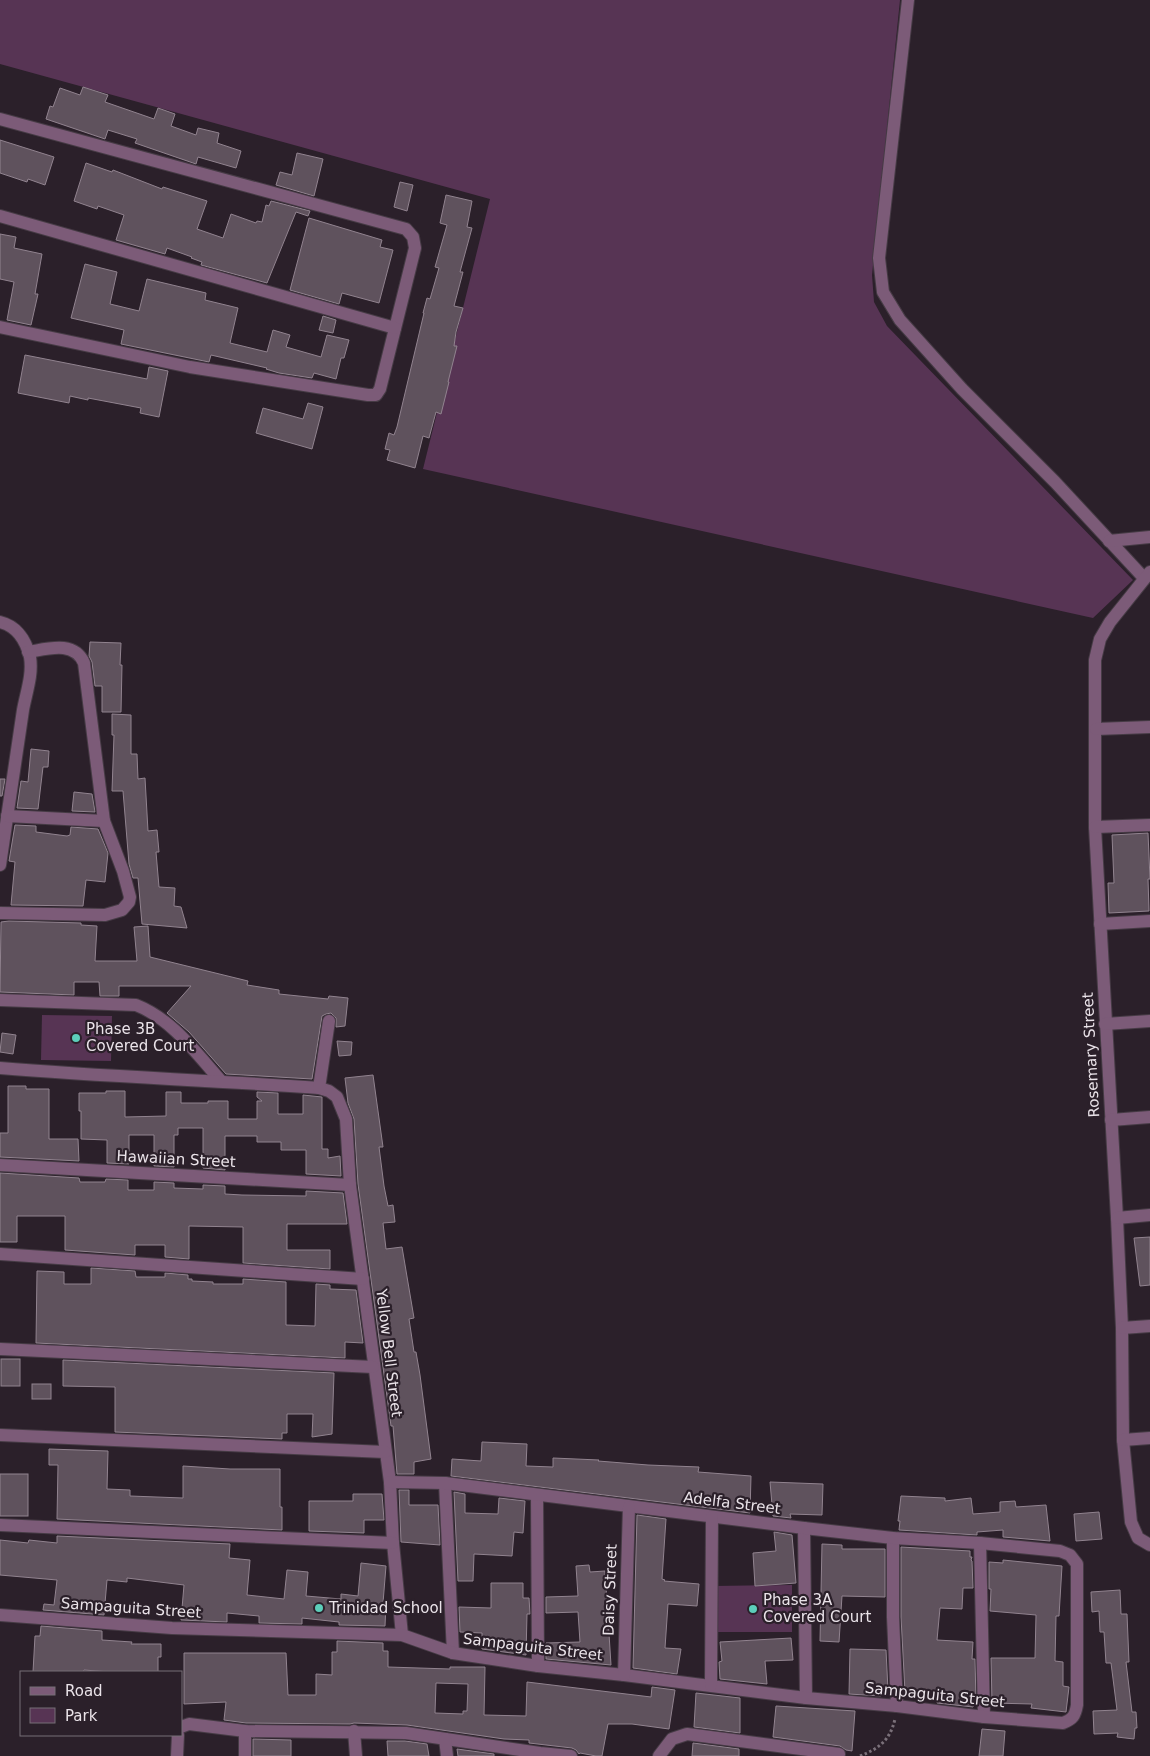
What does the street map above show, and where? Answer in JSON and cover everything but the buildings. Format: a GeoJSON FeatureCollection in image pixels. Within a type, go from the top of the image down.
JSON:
{"type":"FeatureCollection","features":[{"type":"Feature","properties":{"kind":"street"},"geometry":{"type":"LineString","coordinates":[[908,0],[879,258],[883,292],[900,320],[962,389],[1055,482],[1109,541],[1147,575]]}},
{"type":"Feature","properties":{"kind":"street"},"geometry":{"type":"LineString","coordinates":[[0,119],[406,229],[413,237],[415,248],[380,389],[376,395],[190,367],[0,327]]}},
{"type":"Feature","properties":{"kind":"street"},"geometry":{"type":"LineString","coordinates":[[0,216],[395,328]]}},
{"type":"Feature","properties":{"kind":"street"},"geometry":{"type":"LineString","coordinates":[[1109,541],[1150,537]]}},
{"type":"Feature","properties":{"kind":"street","name":"Rosemary Street"},"geometry":{"type":"LineString","coordinates":[[1147,575],[1110,622],[1100,639],[1095,660],[1095,827],[1117,1218],[1122,1328],[1123,1440],[1131,1522],[1138,1538],[1150,1545]]}},
{"type":"Feature","properties":{"kind":"street"},"geometry":{"type":"LineString","coordinates":[[0,622],[10,624],[19,632],[28,652],[30,673],[0,865]]}},
{"type":"Feature","properties":{"kind":"street"},"geometry":{"type":"LineString","coordinates":[[0,913],[105,915],[118,912],[126,906],[130,897],[123,871],[104,821],[84,663],[78,653],[72,650],[60,648],[28,652]]}},
{"type":"Feature","properties":{"kind":"street"},"geometry":{"type":"LineString","coordinates":[[1096,729],[1150,727]]}},
{"type":"Feature","properties":{"kind":"street"},"geometry":{"type":"LineString","coordinates":[[7,816],[104,821]]}},
{"type":"Feature","properties":{"kind":"street"},"geometry":{"type":"LineString","coordinates":[[1095,827],[1150,825]]}},
{"type":"Feature","properties":{"kind":"street"},"geometry":{"type":"LineString","coordinates":[[1100,924],[1150,922]]}},
{"type":"Feature","properties":{"kind":"street"},"geometry":{"type":"LineString","coordinates":[[0,1000],[136,1005],[151,1011],[164,1021],[221,1081]]}},
{"type":"Feature","properties":{"kind":"street"},"geometry":{"type":"LineString","coordinates":[[0,1068],[110,1077],[221,1081],[319,1088],[329,1021]]}},
{"type":"Feature","properties":{"kind":"street"},"geometry":{"type":"LineString","coordinates":[[1105,1024],[1150,1022]]}},
{"type":"Feature","properties":{"kind":"street","name":"Yellow Bell Street"},"geometry":{"type":"LineString","coordinates":[[319,1088],[329,1091],[337,1097],[346,1119],[350,1185],[390,1482],[393,1544],[402,1635]]}},
{"type":"Feature","properties":{"kind":"street"},"geometry":{"type":"LineString","coordinates":[[1111,1120],[1150,1117]]}},
{"type":"Feature","properties":{"kind":"street","name":"Hawaiian Street"},"geometry":{"type":"LineString","coordinates":[[0,1165],[350,1185]]}},
{"type":"Feature","properties":{"kind":"street"},"geometry":{"type":"LineString","coordinates":[[1117,1218],[1150,1215]]}},
{"type":"Feature","properties":{"kind":"street"},"geometry":{"type":"LineString","coordinates":[[0,1254],[363,1279]]}},
{"type":"Feature","properties":{"kind":"street"},"geometry":{"type":"LineString","coordinates":[[1122,1328],[1150,1326]]}},
{"type":"Feature","properties":{"kind":"street"},"geometry":{"type":"LineString","coordinates":[[0,1349],[373,1367]]}},
{"type":"Feature","properties":{"kind":"street"},"geometry":{"type":"LineString","coordinates":[[0,1435],[385,1452]]}},
{"type":"Feature","properties":{"kind":"street"},"geometry":{"type":"LineString","coordinates":[[1123,1440],[1150,1438]]}},
{"type":"Feature","properties":{"kind":"street","name":"Adelfa Street"},"geometry":{"type":"LineString","coordinates":[[390,1482],[445,1484],[893,1538],[980,1543],[1060,1551],[1070,1555],[1077,1564],[1077,1705],[1075,1716],[1063,1723]]}},
{"type":"Feature","properties":{"kind":"street"},"geometry":{"type":"LineString","coordinates":[[445,1484],[453,1653]]}},
{"type":"Feature","properties":{"kind":"street"},"geometry":{"type":"LineString","coordinates":[[537,1495],[538,1666]]}},
{"type":"Feature","properties":{"kind":"street","name":"Daisy Street"},"geometry":{"type":"LineString","coordinates":[[624,1675],[629,1507]]}},
{"type":"Feature","properties":{"kind":"street"},"geometry":{"type":"LineString","coordinates":[[711,1685],[712,1517]]}},
{"type":"Feature","properties":{"kind":"street"},"geometry":{"type":"LineString","coordinates":[[0,1525],[393,1544]]}},
{"type":"Feature","properties":{"kind":"street"},"geometry":{"type":"LineString","coordinates":[[804,1528],[806,1698]]}},
{"type":"Feature","properties":{"kind":"street"},"geometry":{"type":"LineString","coordinates":[[893,1538],[893,1617],[897,1706]]}},
{"type":"Feature","properties":{"kind":"street"},"geometry":{"type":"LineString","coordinates":[[980,1543],[984,1718]]}},
{"type":"Feature","properties":{"kind":"street","name":"Sampaguita Street"},"geometry":{"type":"LineString","coordinates":[[0,1615],[172,1628],[402,1635],[453,1653],[538,1666],[711,1685],[806,1698],[897,1706],[984,1718],[1063,1723]]}},
{"type":"Feature","properties":{"kind":"street"},"geometry":{"type":"LineString","coordinates":[[182,1727],[189,1724],[245,1731],[406,1732],[540,1755],[571,1756]]}},
{"type":"Feature","properties":{"kind":"street"},"geometry":{"type":"LineString","coordinates":[[245,1731],[245,1756]]}},
{"type":"Feature","properties":{"kind":"street"},"geometry":{"type":"LineString","coordinates":[[354,1731],[356,1756]]}},
{"type":"Feature","properties":{"kind":"street"},"geometry":{"type":"LineString","coordinates":[[659,1756],[672,1739],[687,1734],[840,1754]]}},
{"type":"Feature","properties":{"kind":"street"},"geometry":{"type":"LineString","coordinates":[[177,1756],[178,1736]]}},
{"type":"Feature","properties":{"kind":"street"},"geometry":{"type":"LineString","coordinates":[[445,1739],[447,1756]]}},
{"type":"Feature","properties":{"kind":"path"},"geometry":{"type":"LineString","coordinates":[[860,1756],[871,1752],[892,1733],[897,1706]]}},
{"type":"Feature","properties":{"kind":"green space"},"geometry":{"type":"Polygon","coordinates":[[[0,0],[900,0],[872,275],[874,302],[887,326],[1133,580],[1093,618],[423,469],[490,199],[0,64],[0,0]]]}},
{"type":"Feature","properties":{"kind":"green space","name":"Phase 3B Covered Court"},"geometry":{"type":"Polygon","coordinates":[[[42,1015],[112,1016],[111,1061],[41,1060],[42,1015]]]}},
{"type":"Feature","properties":{"kind":"green space","name":"Phase 3A Covered Court"},"geometry":{"type":"Polygon","coordinates":[[[792,1585],[792,1632],[715,1632],[714,1586],[792,1585]]]}},
{"type":"Feature","properties":{"kind":"place","name":"Phase 3B Covered Court"},"geometry":{"type":"Point","coordinates":[76,1038]}},
{"type":"Feature","properties":{"kind":"place","name":"Trinidad School"},"geometry":{"type":"Point","coordinates":[319,1608]}},
{"type":"Feature","properties":{"kind":"place","name":"Phase 3A Covered Court"},"geometry":{"type":"Point","coordinates":[753,1609]}}]}
